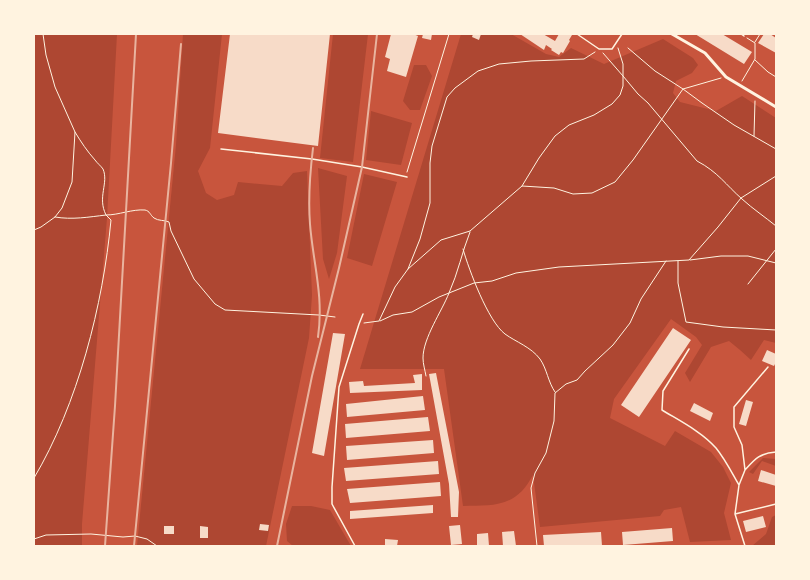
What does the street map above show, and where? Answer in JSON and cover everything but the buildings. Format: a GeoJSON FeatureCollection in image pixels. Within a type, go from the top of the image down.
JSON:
{"type":"FeatureCollection","features":[{"type":"Feature","properties":{"kind":"street"},"geometry":{"type":"LineString","coordinates":[[672,34],[705,53],[726,77],[776,107]]}},
{"type":"Feature","properties":{"kind":"lane"},"geometry":{"type":"LineString","coordinates":[[577,34],[599,49],[612,49],[622,34]]}},
{"type":"Feature","properties":{"kind":"lane"},"geometry":{"type":"LineString","coordinates":[[221,149],[312,159],[362,167],[406,177]]}},
{"type":"Feature","properties":{"kind":"lane"},"geometry":{"type":"LineString","coordinates":[[355,546],[332,504],[332,487],[340,387],[363,314]]}},
{"type":"Feature","properties":{"kind":"lane"},"geometry":{"type":"LineString","coordinates":[[689,348],[663,391],[662,410],[700,434],[716,448],[739,485]]}},
{"type":"Feature","properties":{"kind":"lane"},"geometry":{"type":"LineString","coordinates":[[745,470],[742,445],[734,427],[734,407],[768,367]]}},
{"type":"Feature","properties":{"kind":"lane"},"geometry":{"type":"LineString","coordinates":[[745,546],[735,514],[739,485],[745,470],[757,457],[767,453],[776,452]]}},
{"type":"Feature","properties":{"kind":"lane"},"geometry":{"type":"LineString","coordinates":[[735,514],[776,504]]}},
{"type":"Feature","properties":{"kind":"path"},"geometry":{"type":"LineString","coordinates":[[34,478],[62,420],[86,357],[108,246],[111,220],[103,209],[103,168],[75,132],[55,88],[46,55],[44,34]]}},
{"type":"Feature","properties":{"kind":"path"},"geometry":{"type":"LineString","coordinates":[[406,177],[449,34]]}},
{"type":"Feature","properties":{"kind":"path"},"geometry":{"type":"LineString","coordinates":[[742,82],[755,59],[755,43],[760,34]]}},
{"type":"Feature","properties":{"kind":"path"},"geometry":{"type":"LineString","coordinates":[[744,36],[755,43]]}},
{"type":"Feature","properties":{"kind":"path"},"geometry":{"type":"LineString","coordinates":[[379,321],[395,287],[408,269],[441,240],[470,231],[522,186],[538,158],[555,136],[569,125],[594,115],[612,104],[620,95],[623,86],[623,64],[617,42]]}},
{"type":"Feature","properties":{"kind":"path"},"geometry":{"type":"LineString","coordinates":[[628,48],[655,71],[702,103],[776,149]]}},
{"type":"Feature","properties":{"kind":"path"},"geometry":{"type":"LineString","coordinates":[[408,269],[420,239],[430,203],[430,163],[432,146],[447,97],[455,88],[478,71],[499,64],[584,59],[599,49],[638,94],[648,103],[697,161],[708,166],[741,198],[776,226]]}},
{"type":"Feature","properties":{"kind":"path"},"geometry":{"type":"LineString","coordinates":[[755,59],[768,72],[776,77]]}},
{"type":"Feature","properties":{"kind":"path"},"geometry":{"type":"LineString","coordinates":[[522,186],[554,188],[574,194],[592,193],[615,182],[633,160],[683,89],[726,77]]}},
{"type":"Feature","properties":{"kind":"path"},"geometry":{"type":"LineString","coordinates":[[754,136],[756,95]]}},
{"type":"Feature","properties":{"kind":"path"},"geometry":{"type":"LineString","coordinates":[[34,230],[55,217],[62,208],[72,182],[75,132]]}},
{"type":"Feature","properties":{"kind":"path"},"geometry":{"type":"LineString","coordinates":[[689,260],[741,198],[776,176]]}},
{"type":"Feature","properties":{"kind":"path"},"geometry":{"type":"LineString","coordinates":[[55,217],[83,218],[144,210],[149,211],[154,218],[170,222],[171,231],[194,279],[215,304],[225,310],[334,317]]}},
{"type":"Feature","properties":{"kind":"path"},"geometry":{"type":"LineString","coordinates":[[426,376],[423,357],[426,342],[449,293],[460,265],[463,249],[470,231]]}},
{"type":"Feature","properties":{"kind":"path"},"geometry":{"type":"LineString","coordinates":[[463,249],[474,283],[494,321],[504,334],[519,342],[540,359],[555,393],[554,421],[546,453],[535,473],[532,488],[537,546]]}},
{"type":"Feature","properties":{"kind":"path"},"geometry":{"type":"LineString","coordinates":[[748,284],[776,249]]}},
{"type":"Feature","properties":{"kind":"path"},"geometry":{"type":"LineString","coordinates":[[359,324],[379,321],[393,315],[412,312],[439,297],[474,283],[492,281],[516,273],[559,267],[689,260],[721,256],[748,256],[776,263]]}},
{"type":"Feature","properties":{"kind":"path"},"geometry":{"type":"LineString","coordinates":[[678,260],[678,283],[686,322],[723,327],[776,330]]}},
{"type":"Feature","properties":{"kind":"path"},"geometry":{"type":"LineString","coordinates":[[555,393],[566,384],[577,380],[613,345],[630,323],[641,300],[666,261]]}},
{"type":"Feature","properties":{"kind":"path"},"geometry":{"type":"LineString","coordinates":[[34,539],[46,535],[91,534],[123,537],[135,536],[147,539],[157,546]]}},
{"type":"Feature","properties":{"kind":"shaded area"},"geometry":{"type":"Polygon","coordinates":[[[34,34],[117,34],[107,218],[82,524],[82,546],[34,546],[34,34]]]}},
{"type":"Feature","properties":{"kind":"shaded area"},"geometry":{"type":"Polygon","coordinates":[[[183,34],[222,34],[210,148],[198,171],[206,193],[217,200],[234,195],[238,182],[282,186],[293,173],[307,171],[312,295],[309,338],[266,546],[137,546],[176,145],[183,34]]]}},
{"type":"Feature","properties":{"kind":"shaded area"},"geometry":{"type":"Polygon","coordinates":[[[333,34],[368,34],[353,162],[320,158],[333,34]]]}},
{"type":"Feature","properties":{"kind":"shaded area"},"geometry":{"type":"Polygon","coordinates":[[[461,34],[511,34],[546,54],[559,57],[571,48],[604,64],[663,39],[693,58],[698,65],[692,73],[676,81],[673,93],[680,102],[716,111],[742,96],[776,118],[776,343],[764,340],[751,360],[729,341],[711,347],[690,382],[685,373],[702,345],[696,337],[671,319],[614,399],[610,418],[665,446],[675,431],[711,452],[723,467],[731,483],[724,513],[731,540],[690,542],[681,507],[664,510],[660,516],[540,527],[533,475],[522,491],[509,500],[502,503],[487,505],[463,506],[444,369],[360,369],[461,34]]]}},
{"type":"Feature","properties":{"kind":"shaded area"},"geometry":{"type":"Polygon","coordinates":[[[414,65],[426,65],[432,76],[420,110],[410,110],[403,101],[414,65]]]}},
{"type":"Feature","properties":{"kind":"shaded area"},"geometry":{"type":"Polygon","coordinates":[[[371,111],[412,123],[401,165],[366,160],[371,111]]]}},
{"type":"Feature","properties":{"kind":"shaded area"},"geometry":{"type":"Polygon","coordinates":[[[318,168],[347,176],[337,253],[329,279],[323,259],[318,168]]]}},
{"type":"Feature","properties":{"kind":"shaded area"},"geometry":{"type":"Polygon","coordinates":[[[364,174],[397,182],[372,266],[347,258],[364,174]]]}},
{"type":"Feature","properties":{"kind":"shaded area"},"geometry":{"type":"Polygon","coordinates":[[[763,458],[776,459],[776,466],[762,461],[753,474],[749,472],[763,458]]]}},
{"type":"Feature","properties":{"kind":"shaded area"},"geometry":{"type":"Polygon","coordinates":[[[292,506],[311,506],[330,510],[351,546],[293,546],[287,541],[286,524],[292,506]]]}},
{"type":"Feature","properties":{"kind":"shaded area"},"geometry":{"type":"Polygon","coordinates":[[[776,515],[776,546],[752,546],[766,534],[772,517],[776,515]]]}},
{"type":"Feature","properties":{"kind":"railway"},"geometry":{"type":"LineString","coordinates":[[105,546],[115,406],[136,34]]}},
{"type":"Feature","properties":{"kind":"railway"},"geometry":{"type":"LineString","coordinates":[[277,546],[312,376],[362,167],[377,34]]}},
{"type":"Feature","properties":{"kind":"railway"},"geometry":{"type":"LineString","coordinates":[[134,546],[181,44]]}},
{"type":"Feature","properties":{"kind":"railway"},"geometry":{"type":"LineString","coordinates":[[313,148],[309,215],[319,294],[320,322],[318,337]]}}]}
